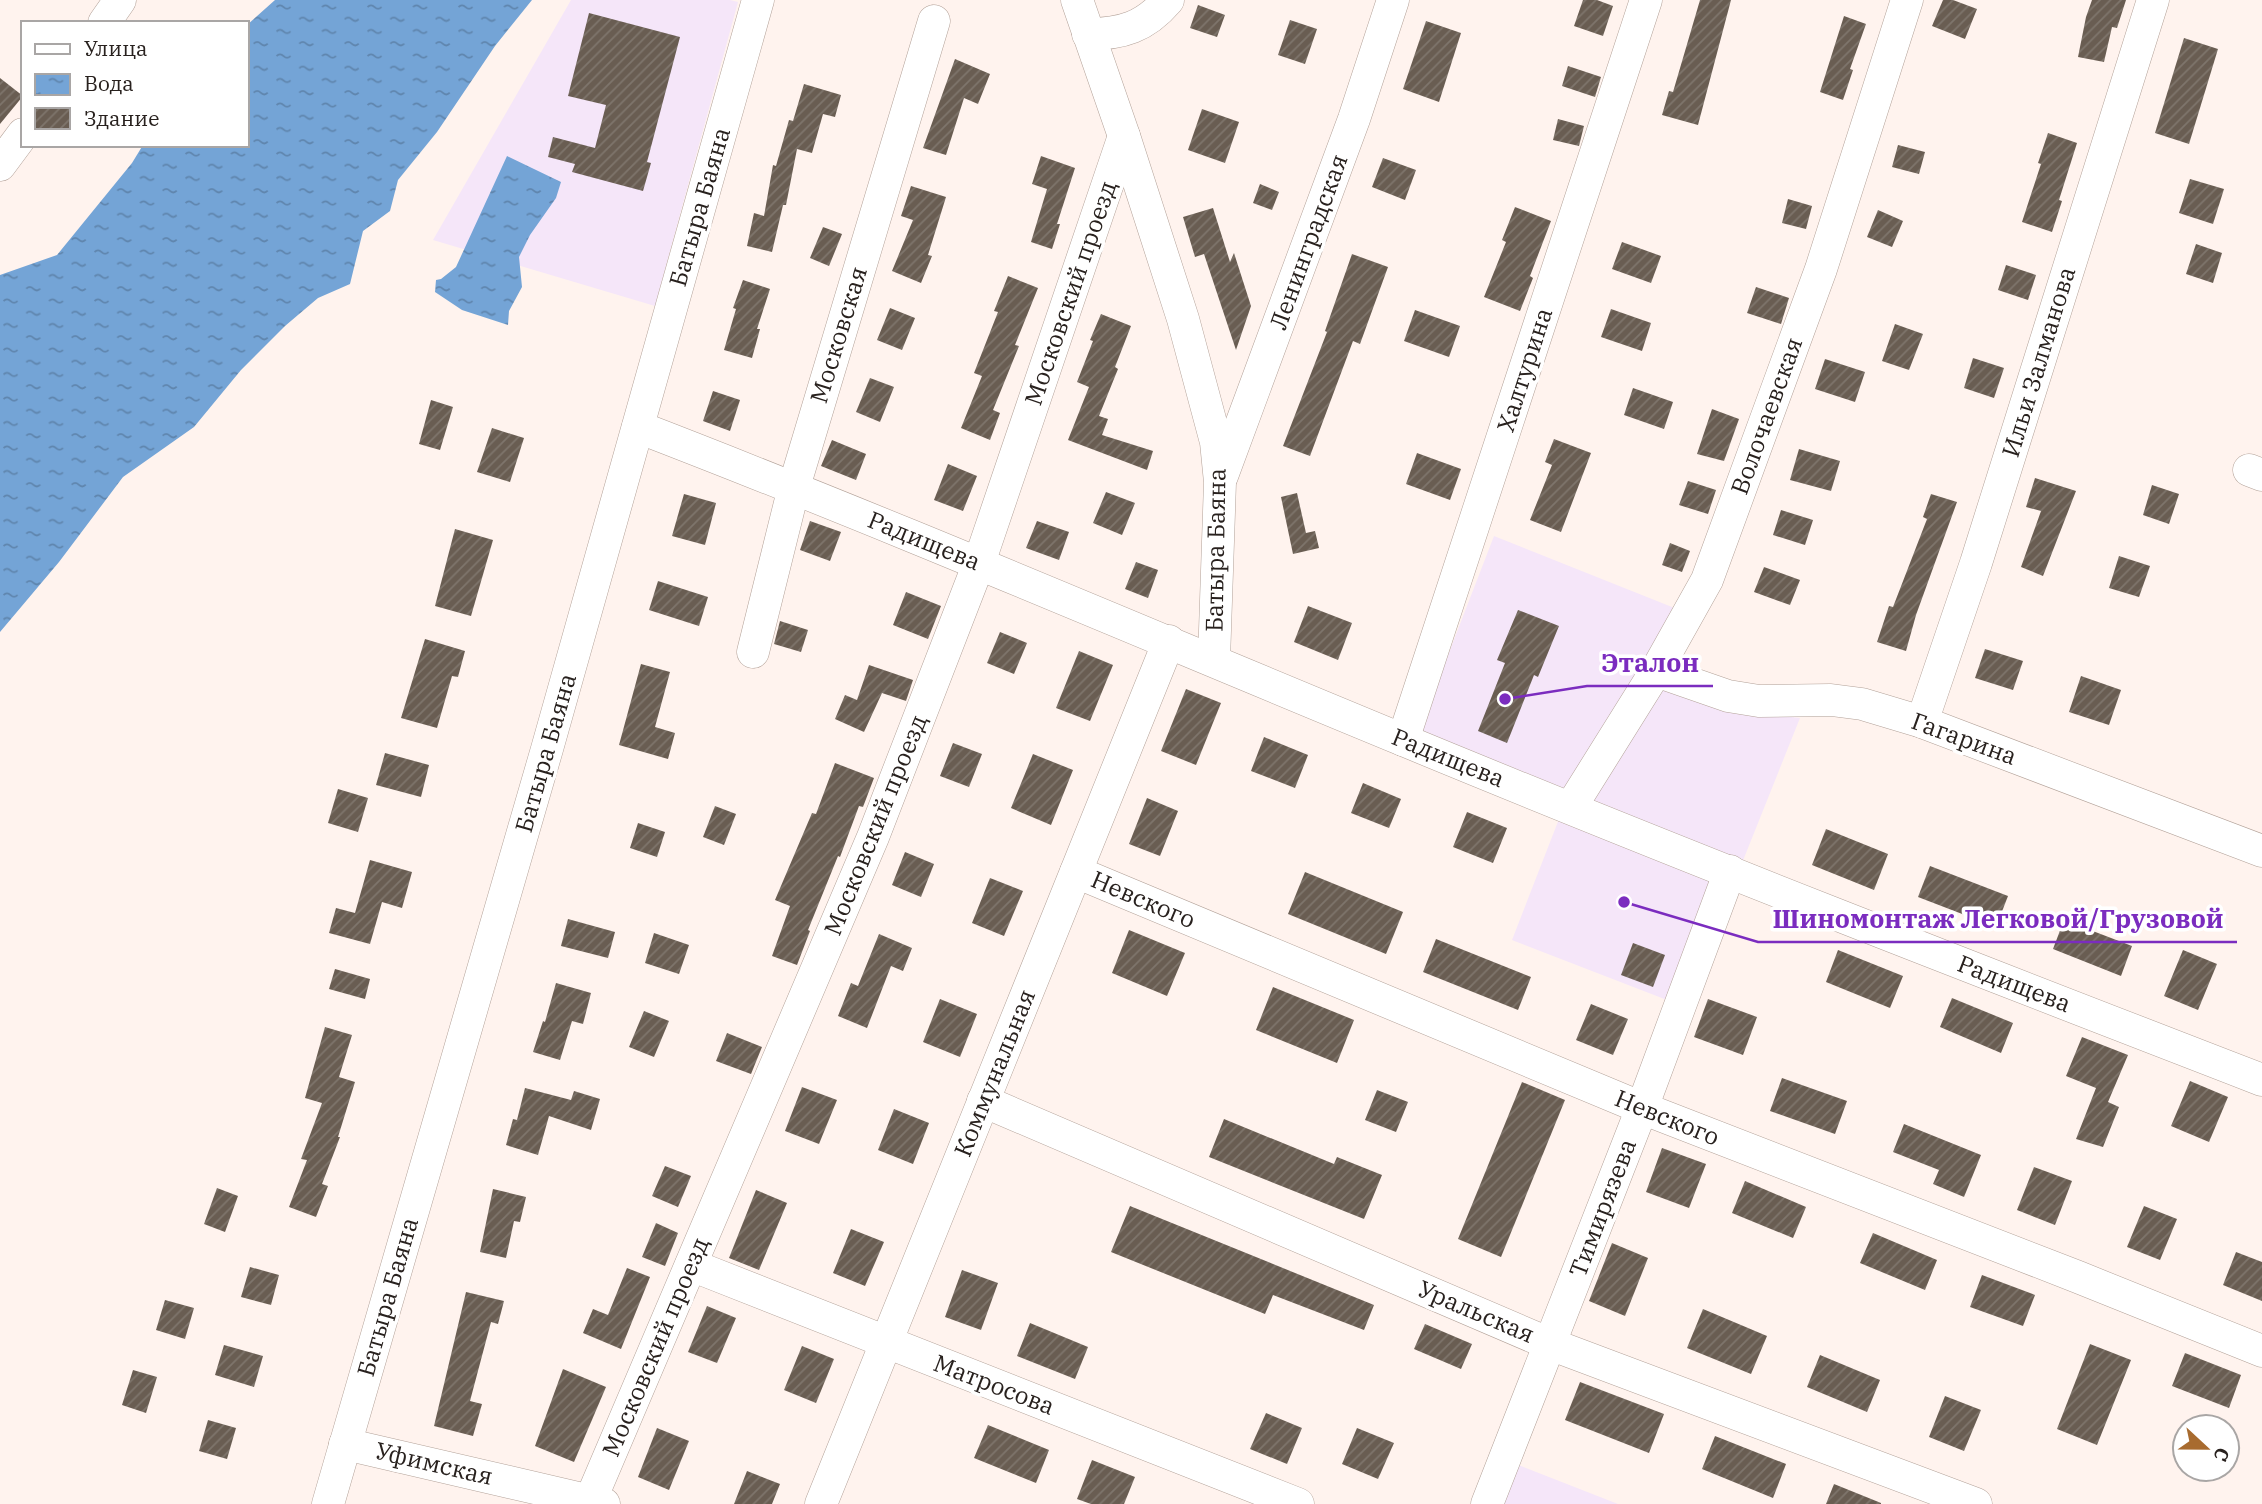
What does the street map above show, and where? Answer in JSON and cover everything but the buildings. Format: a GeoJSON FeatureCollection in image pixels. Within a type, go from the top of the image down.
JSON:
{"type":"FeatureCollection","features":[{"type":"Feature","properties":{"kind":"street"},"geometry":{"type":"LineString","coordinates":[[105,21],[120,0]]}},
{"type":"Feature","properties":{"kind":"street","name":"Батыра Баяна"},"geometry":{"type":"LineString","coordinates":[[328,1504],[547,750],[758,0]]}},
{"type":"Feature","properties":{"kind":"street","name":"Батыра Баяна"},"geometry":{"type":"LineString","coordinates":[[1077,0],[1183,319],[1216,442],[1220,482],[1214,660]]}},
{"type":"Feature","properties":{"kind":"street"},"geometry":{"type":"LineString","coordinates":[[1088,34],[1112,34],[1134,27],[1158,11],[1168,0]]}},
{"type":"Feature","properties":{"kind":"street","name":"Ленинградская"},"geometry":{"type":"LineString","coordinates":[[1220,482],[1354,119],[1393,0]]}},
{"type":"Feature","properties":{"kind":"street","name":"Халтурина"},"geometry":{"type":"LineString","coordinates":[[1403,740],[1646,0]]}},
{"type":"Feature","properties":{"kind":"street","name":"Волочаевская"},"geometry":{"type":"LineString","coordinates":[[1571,807],[1656,671],[1707,580],[1821,269],[1907,0]]}},
{"type":"Feature","properties":{"kind":"street","name":"Ильи Залманова"},"geometry":{"type":"LineString","coordinates":[[1922,722],[1976,563],[2152,0]]}},
{"type":"Feature","properties":{"kind":"street","name":"Московская"},"geometry":{"type":"LineString","coordinates":[[753,652],[794,487],[934,21]]}},
{"type":"Feature","properties":{"kind":"street","name":"Московский проезд"},"geometry":{"type":"LineString","coordinates":[[597,1502],[691,1265],[873,837],[979,563],[1124,136]]}},
{"type":"Feature","properties":{"kind":"street"},"geometry":{"type":"LineString","coordinates":[[0,165],[21,137]]}},
{"type":"Feature","properties":{"kind":"street","name":"Радищева"},"geometry":{"type":"LineString","coordinates":[[638,427],[794,487],[1403,740],[1966,966],[2262,1080]]}},
{"type":"Feature","properties":{"kind":"street","name":"Коммунальная"},"geometry":{"type":"LineString","coordinates":[[821,1504],[1169,641]]}},
{"type":"Feature","properties":{"kind":"street","name":"Гагарина"},"geometry":{"type":"LineString","coordinates":[[1656,671],[1728,696],[1759,701],[1831,700],[1862,704],[1922,722],[2262,851]]}},
{"type":"Feature","properties":{"kind":"street","name":"Тимирязева"},"geometry":{"type":"LineString","coordinates":[[1487,1504],[1642,1108],[1730,871]]}},
{"type":"Feature","properties":{"kind":"street","name":"Невского"},"geometry":{"type":"LineString","coordinates":[[1076,872],[1642,1108],[2262,1351]]}},
{"type":"Feature","properties":{"kind":"street","name":"Уральская"},"geometry":{"type":"LineString","coordinates":[[983,1101],[1550,1344],[1976,1504]]}},
{"type":"Feature","properties":{"kind":"street","name":"Матросова"},"geometry":{"type":"LineString","coordinates":[[691,1265],[1298,1504]]}},
{"type":"Feature","properties":{"kind":"street","name":"Уфимская"},"geometry":{"type":"LineString","coordinates":[[345,1444],[597,1502]]}},
{"type":"Feature","properties":{"kind":"shaded area"},"geometry":{"type":"Polygon","coordinates":[[[571,0],[738,2],[655,306],[433,240],[571,0]]]}},
{"type":"Feature","properties":{"kind":"shaded area"},"geometry":{"type":"Polygon","coordinates":[[[1494,536],[1677,609],[1565,795],[1418,733],[1494,536]]]}},
{"type":"Feature","properties":{"kind":"shaded area"},"geometry":{"type":"Polygon","coordinates":[[[1663,689],[1728,710],[1800,718],[1742,863],[1588,803],[1663,689]]]}},
{"type":"Feature","properties":{"kind":"shaded area"},"geometry":{"type":"Polygon","coordinates":[[[1559,819],[1712,882],[1667,1000],[1512,940],[1559,819]]]}},
{"type":"Feature","properties":{"kind":"shaded area"},"geometry":{"type":"Polygon","coordinates":[[[1516,1464],[1618,1504],[1500,1504],[1516,1464]]]}},
{"type":"Feature","properties":{"kind":"water"},"geometry":{"type":"Polygon","coordinates":[[[275,0],[532,0],[495,46],[437,132],[398,180],[390,211],[363,231],[350,284],[318,298],[285,326],[241,370],[194,427],[123,477],[59,562],[0,632],[0,275],[57,255],[132,163],[142,147],[248,147],[248,24],[275,0]]]}},
{"type":"Feature","properties":{"kind":"water"},"geometry":{"type":"Polygon","coordinates":[[[507,156],[561,182],[556,198],[530,235],[519,257],[522,287],[509,311],[508,325],[462,310],[435,292],[436,280],[456,267],[507,156]]]}},
{"type":"Feature","properties":{"kind":"place","name":"Эталон"},"geometry":{"type":"Point","coordinates":[1505,699]}},
{"type":"Feature","properties":{"kind":"place","name":"Шиномонтаж Легковой/Грузовой"},"geometry":{"type":"Point","coordinates":[1624,902]}}]}
